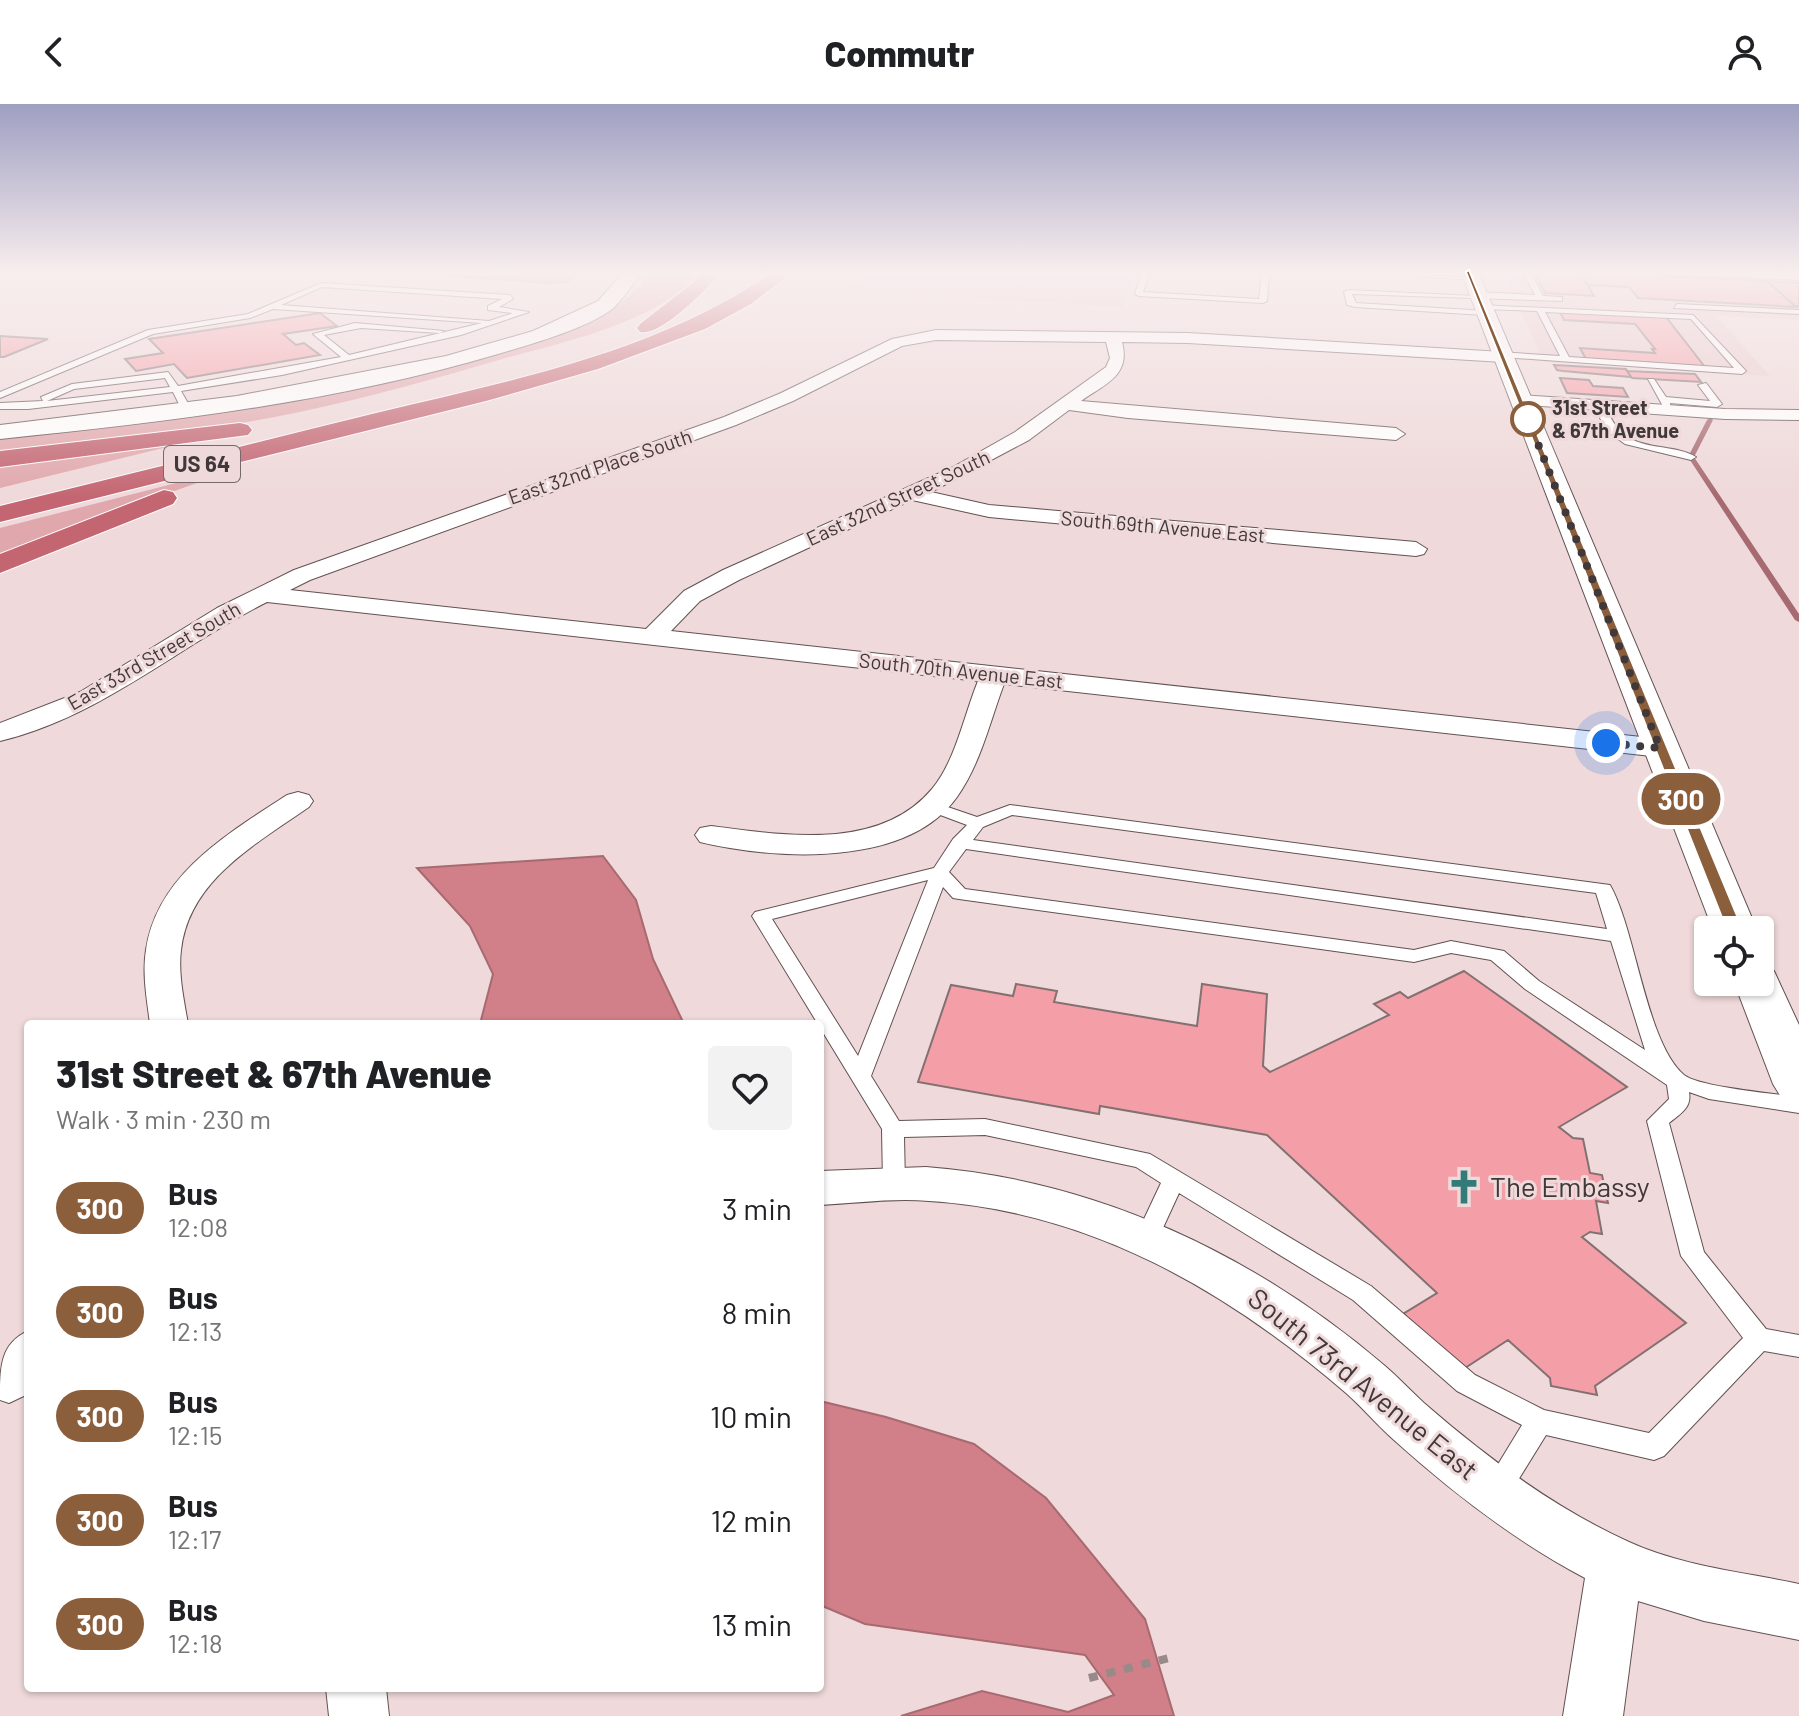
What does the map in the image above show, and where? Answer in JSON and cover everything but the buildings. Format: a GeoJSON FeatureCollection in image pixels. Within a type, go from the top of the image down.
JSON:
{"type":"FeatureCollection","features":[{"type":"Feature","properties":{"kind":"highway","name":"US 64"},"geometry":{"type":"LineString","coordinates":[[0,500],[552,362],[594,347]]}},
{"type":"Feature","properties":{"kind":"highway","name":"US 64"},"geometry":{"type":"LineString","coordinates":[[0,514],[404,414],[637,347]]}},
{"type":"Feature","properties":{"kind":"highway"},"geometry":{"type":"LineString","coordinates":[[0,564],[178,492],[404,414]]}},
{"type":"Feature","properties":{"kind":"highway"},"geometry":{"type":"LineString","coordinates":[[0,459],[325,420]]}},
{"type":"Feature","properties":{"kind":"main road"},"geometry":{"type":"LineString","coordinates":[[0,432],[188,412],[405,362],[496,347]]}},
{"type":"Feature","properties":{"kind":"main road"},"geometry":{"type":"LineString","coordinates":[[1499,347],[1729,916]]}},
{"type":"Feature","properties":{"kind":"main road"},"geometry":{"type":"LineString","coordinates":[[1763,996],[1799,1084]]}},
{"type":"Feature","properties":{"kind":"street","name":"East 32nd Place South"},"geometry":{"type":"LineString","coordinates":[[261,594],[353,554],[741,416],[796,393],[888,347]]}},
{"type":"Feature","properties":{"kind":"street","name":"East 32nd Street South"},"geometry":{"type":"LineString","coordinates":[[651,638],[692,596],[992,454],[1068,405],[1113,370],[1118,358],[1115,347]]}},
{"type":"Feature","properties":{"kind":"street","name":"East 32nd Place South"},"geometry":{"type":"LineString","coordinates":[[1347,347],[1503,356]]}},
{"type":"Feature","properties":{"kind":"street"},"geometry":{"type":"LineString","coordinates":[[1521,400],[1666,405],[1799,415]]}},
{"type":"Feature","properties":{"kind":"street"},"geometry":{"type":"LineString","coordinates":[[1068,405],[1128,413],[1396,434]]}},
{"type":"Feature","properties":{"kind":"street","name":"South 69th Avenue East"},"geometry":{"type":"LineString","coordinates":[[912,494],[989,511],[1416,549]]}},
{"type":"Feature","properties":{"kind":"street","name":"South 70th Avenue East"},"geometry":{"type":"LineString","coordinates":[[261,594],[1660,748]]}},
{"type":"Feature","properties":{"kind":"street","name":"East 33rd Street South"},"geometry":{"type":"LineString","coordinates":[[0,733],[90,698],[176,642],[261,594]]}},
{"type":"Feature","properties":{"kind":"street"},"geometry":{"type":"LineString","coordinates":[[711,835],[797,845],[847,842],[898,828],[933,807],[953,779],[994,674]]}},
{"type":"Feature","properties":{"kind":"street"},"geometry":{"type":"LineString","coordinates":[[169,1020],[163,951],[166,930],[178,903],[216,861],[298,801]]}},
{"type":"Feature","properties":{"kind":"street","name":"South 73rd Avenue East"},"geometry":{"type":"LineString","coordinates":[[824,1188],[940,1185],[1029,1198],[1073,1209],[1148,1236],[1241,1284],[1285,1316],[1334,1353],[1414,1427],[1543,1525],[1615,1564],[1677,1585],[1799,1612]]}},
{"type":"Feature","properties":{"kind":"street"},"geometry":{"type":"LineString","coordinates":[[1593,1716],[1615,1564]]}},
{"type":"Feature","properties":{"kind":"street"},"geometry":{"type":"LineString","coordinates":[[356,1692],[359,1716]]}},
{"type":"Feature","properties":{"kind":"lane"},"geometry":{"type":"LineString","coordinates":[[0,395],[115,347]]}},
{"type":"Feature","properties":{"kind":"lane"},"geometry":{"type":"LineString","coordinates":[[334,347],[348,358]]}},
{"type":"Feature","properties":{"kind":"lane"},"geometry":{"type":"LineString","coordinates":[[383,347],[405,362]]}},
{"type":"Feature","properties":{"kind":"lane"},"geometry":{"type":"LineString","coordinates":[[0,406],[28,406],[174,389],[398,347]]}},
{"type":"Feature","properties":{"kind":"lane"},"geometry":{"type":"LineString","coordinates":[[1560,347],[1566,359]]}},
{"type":"Feature","properties":{"kind":"lane"},"geometry":{"type":"LineString","coordinates":[[1503,356],[1742,371],[1720,347]]}},
{"type":"Feature","properties":{"kind":"lane"},"geometry":{"type":"LineString","coordinates":[[73,365],[96,384]]}},
{"type":"Feature","properties":{"kind":"lane"},"geometry":{"type":"LineString","coordinates":[[28,406],[72,387],[168,375],[188,412]]}},
{"type":"Feature","properties":{"kind":"lane"},"geometry":{"type":"LineString","coordinates":[[1651,381],[1666,405],[1717,404],[1703,385]]}},
{"type":"Feature","properties":{"kind":"lane"},"geometry":{"type":"LineString","coordinates":[[1598,405],[1610,429],[1629,442],[1691,457]]}},
{"type":"Feature","properties":{"kind":"lane"},"geometry":{"type":"LineString","coordinates":[[933,807],[977,823]]}},
{"type":"Feature","properties":{"kind":"lane"},"geometry":{"type":"LineString","coordinates":[[860,1077],[940,872],[977,823],[1010,810],[1604,889],[1653,1046],[1677,1081],[1680,1102],[1658,1121],[1693,1256],[1759,1339],[1799,1346]]}},
{"type":"Feature","properties":{"kind":"lane"},"geometry":{"type":"LineString","coordinates":[[959,843],[1617,936]]}},
{"type":"Feature","properties":{"kind":"lane"},"geometry":{"type":"LineString","coordinates":[[894,1184],[893,1129],[761,916],[940,872]]}},
{"type":"Feature","properties":{"kind":"lane"},"geometry":{"type":"LineString","coordinates":[[940,872],[959,894],[1414,956],[1451,947],[1497,955],[1532,985],[1677,1081],[1709,1091],[1799,1105]]}},
{"type":"Feature","properties":{"kind":"lane"},"geometry":{"type":"LineString","coordinates":[[893,1129],[985,1127],[1142,1160],[1362,1293],[1466,1383],[1540,1421],[1654,1447],[1759,1339]]}},
{"type":"Feature","properties":{"kind":"lane"},"geometry":{"type":"LineString","coordinates":[[1148,1236],[1174,1179]]}},
{"type":"Feature","properties":{"kind":"lane"},"geometry":{"type":"LineString","coordinates":[[1496,1492],[1540,1421]]}},
{"type":"Feature","properties":{"kind":"path"},"geometry":{"type":"LineString","coordinates":[[1089,1678],[1173,1657]]}},
{"type":"Feature","properties":{"kind":"shaded area"},"geometry":{"type":"Polygon","coordinates":[[[500,347],[545,347],[378,394],[295,413],[222,426],[0,454],[0,438],[100,429],[206,414],[500,347]]]}},
{"type":"Feature","properties":{"kind":"shaded area"},"geometry":{"type":"Polygon","coordinates":[[[1537,347],[1744,347],[1770,376],[1544,362],[1537,347]]]}},
{"type":"Feature","properties":{"kind":"shaded area"},"geometry":{"type":"Polygon","coordinates":[[[196,440],[0,488],[0,463],[196,440]]]}},
{"type":"Feature","properties":{"kind":"shaded area"},"geometry":{"type":"Polygon","coordinates":[[[227,470],[59,532],[0,559],[0,528],[227,470]]]}},
{"type":"Feature","properties":{"kind":"shaded area"},"geometry":{"type":"Polygon","coordinates":[[[603,856],[636,900],[653,959],[682,1020],[481,1020],[493,974],[470,926],[417,868],[603,856]]]}},
{"type":"Feature","properties":{"kind":"shaded area"},"geometry":{"type":"Polygon","coordinates":[[[824,1402],[974,1444],[1046,1498],[1145,1619],[1174,1716],[901,1716],[982,1691],[1068,1712],[1114,1695],[1085,1655],[865,1624],[824,1607],[824,1402]]]}},
{"type":"Feature","properties":{"kind":"waterway"},"geometry":{"type":"LineString","coordinates":[[1710,420],[1691,457],[1799,620]]}},
{"type":"Feature","properties":{"kind":"bus line","name":"300"},"geometry":{"type":"LineString","coordinates":[[1499,347],[1729,916]]}},
{"type":"Feature","properties":{"kind":"place","name":"31st Street & 67th Avenue"},"geometry":{"type":"Point","coordinates":[1528,419]}},
{"type":"Feature","properties":{"kind":"place","name":"The Embassy"},"geometry":{"type":"Point","coordinates":[1464,1187]}},
{"type":"Feature","properties":{"kind":"route"},"geometry":{"type":"LineString","coordinates":[[1528,419],[1660,748],[1606,743]]}}]}
